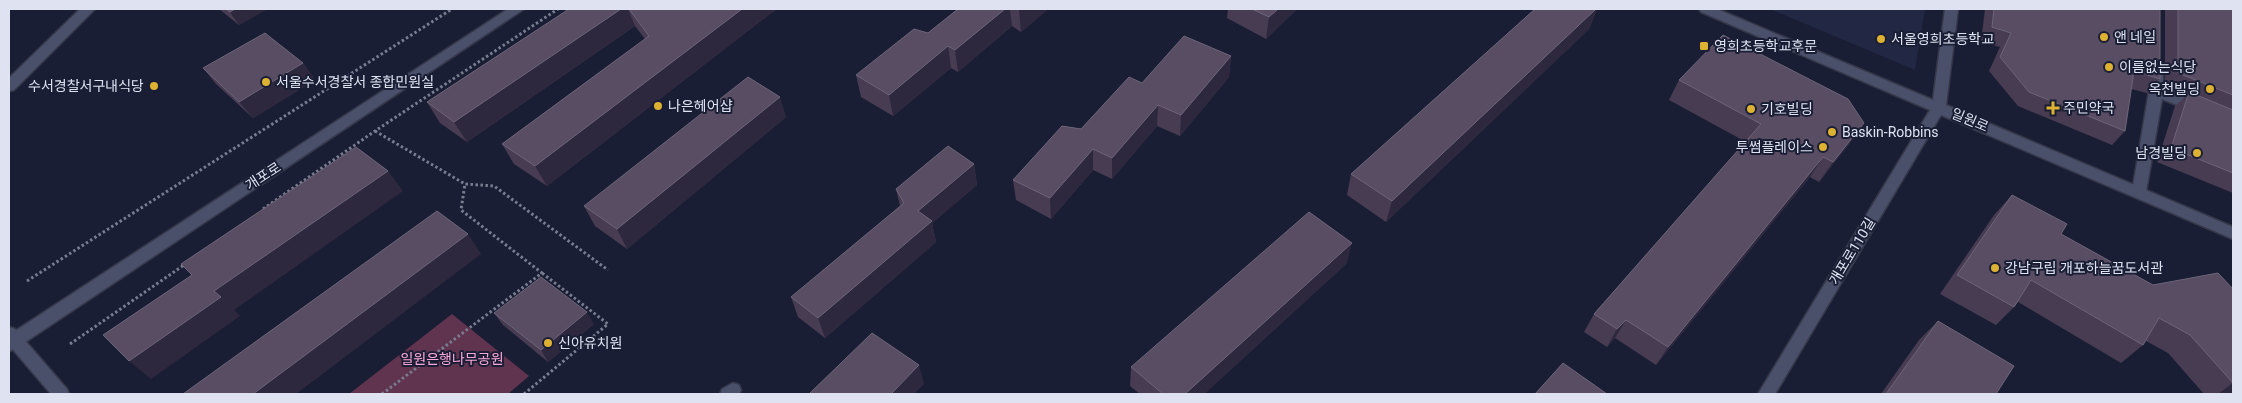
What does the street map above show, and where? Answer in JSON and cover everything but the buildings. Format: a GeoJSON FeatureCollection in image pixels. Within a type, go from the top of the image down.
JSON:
{"type":"FeatureCollection","features":[{"type":"Feature","properties":{"kind":"street"},"geometry":{"type":"LineString","coordinates":[[9,86],[88,9]]}},
{"type":"Feature","properties":{"kind":"street","name":"개포로"},"geometry":{"type":"LineString","coordinates":[[11,340],[516,9]]}},
{"type":"Feature","properties":{"kind":"street","name":"일원로"},"geometry":{"type":"LineString","coordinates":[[1706,9],[2233,233]]}},
{"type":"Feature","properties":{"kind":"street"},"geometry":{"type":"LineString","coordinates":[[1939,107],[1952,9]]}},
{"type":"Feature","properties":{"kind":"street"},"geometry":{"type":"LineString","coordinates":[[2139,192],[2156,91],[2156,54]]}},
{"type":"Feature","properties":{"kind":"street"},"geometry":{"type":"LineString","coordinates":[[2156,91],[2233,123]]}},
{"type":"Feature","properties":{"kind":"street","name":"개포로110길"},"geometry":{"type":"LineString","coordinates":[[1766,394],[1939,107]]}},
{"type":"Feature","properties":{"kind":"street"},"geometry":{"type":"LineString","coordinates":[[11,340],[61,394]]}},
{"type":"Feature","properties":{"kind":"path"},"geometry":{"type":"LineString","coordinates":[[27,281],[452,9]]}},
{"type":"Feature","properties":{"kind":"path"},"geometry":{"type":"LineString","coordinates":[[262,210],[375,131],[558,9]]}},
{"type":"Feature","properties":{"kind":"path"},"geometry":{"type":"LineString","coordinates":[[375,131],[465,184],[494,186],[608,270]]}},
{"type":"Feature","properties":{"kind":"path"},"geometry":{"type":"LineString","coordinates":[[465,184],[461,210],[608,324],[524,394]]}},
{"type":"Feature","properties":{"kind":"path"},"geometry":{"type":"LineString","coordinates":[[70,344],[189,262]]}},
{"type":"Feature","properties":{"kind":"path"},"geometry":{"type":"LineString","coordinates":[[382,394],[542,273]]}},
{"type":"Feature","properties":{"kind":"shaded area","name":"서울영희초등학교"},"geometry":{"type":"Polygon","coordinates":[[[1770,9],[1925,9],[1915,70],[1770,9]]]}},
{"type":"Feature","properties":{"kind":"green space","name":"일원은행나무공원"},"geometry":{"type":"Polygon","coordinates":[[[452,314],[529,376],[508,394],[349,394],[452,314]]]}},
{"type":"Feature","properties":{"kind":"place","name":"앤 네일"},"geometry":{"type":"Point","coordinates":[2104,37]}},
{"type":"Feature","properties":{"kind":"place","name":"서울영희초등학교"},"geometry":{"type":"Point","coordinates":[1881,39]}},
{"type":"Feature","properties":{"kind":"place","name":"영희초등학교후문"},"geometry":{"type":"Point","coordinates":[1704,46]}},
{"type":"Feature","properties":{"kind":"place","name":"이름없는식당"},"geometry":{"type":"Point","coordinates":[2109,67]}},
{"type":"Feature","properties":{"kind":"place","name":"서울수서경찰서 종합민원실"},"geometry":{"type":"Point","coordinates":[266,82]}},
{"type":"Feature","properties":{"kind":"place","name":"수서경찰서구내식당"},"geometry":{"type":"Point","coordinates":[154,86]}},
{"type":"Feature","properties":{"kind":"place","name":"옥천빌딩"},"geometry":{"type":"Point","coordinates":[2210,89]}},
{"type":"Feature","properties":{"kind":"place","name":"나은헤어샵"},"geometry":{"type":"Point","coordinates":[658,106]}},
{"type":"Feature","properties":{"kind":"place","name":"주민약국"},"geometry":{"type":"Point","coordinates":[2053,108]}},
{"type":"Feature","properties":{"kind":"place","name":"기호빌딩"},"geometry":{"type":"Point","coordinates":[1751,109]}},
{"type":"Feature","properties":{"kind":"place","name":"Baskin-Robbins"},"geometry":{"type":"Point","coordinates":[1832,132]}},
{"type":"Feature","properties":{"kind":"place","name":"투썸플레이스"},"geometry":{"type":"Point","coordinates":[1823,147]}},
{"type":"Feature","properties":{"kind":"place","name":"남경빌딩"},"geometry":{"type":"Point","coordinates":[2197,153]}},
{"type":"Feature","properties":{"kind":"place","name":"강남구립 개포하늘꿈도서관"},"geometry":{"type":"Point","coordinates":[1995,268]}},
{"type":"Feature","properties":{"kind":"place","name":"신아유치원"},"geometry":{"type":"Point","coordinates":[548,343]}}]}
